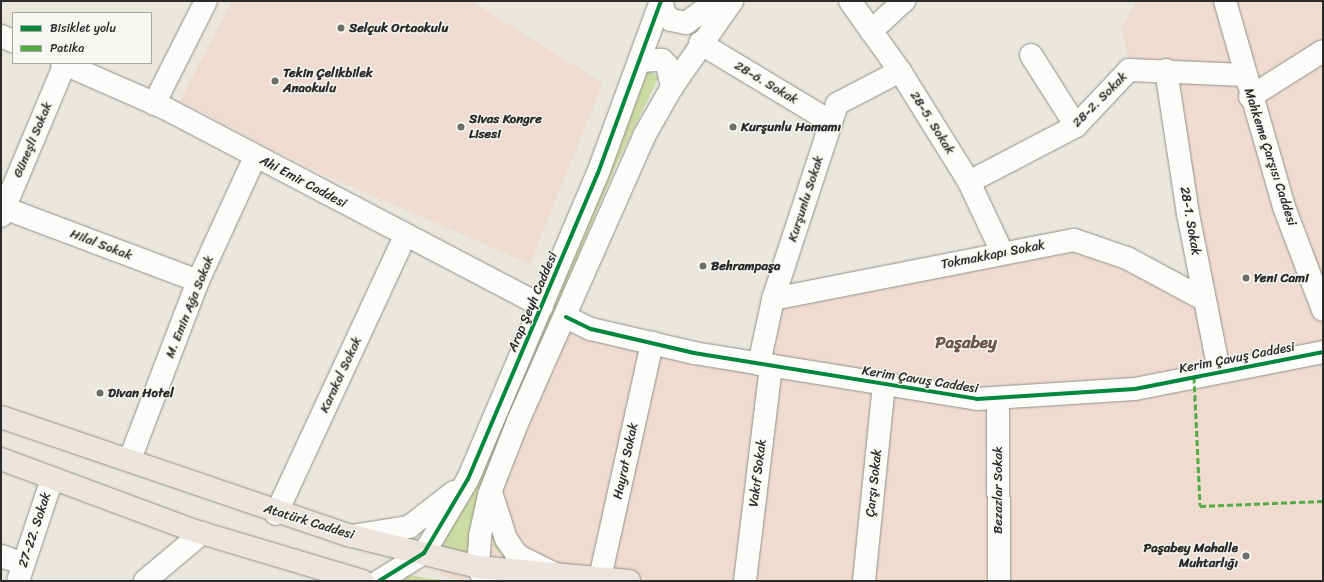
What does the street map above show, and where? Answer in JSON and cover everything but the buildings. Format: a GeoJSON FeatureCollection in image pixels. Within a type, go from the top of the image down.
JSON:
{"type":"FeatureCollection","features":[{"type":"Feature","properties":{"kind":"main road","name":"Atatürk Caddesi"},"geometry":{"type":"LineString","coordinates":[[1,417],[130,459],[276,514],[351,536],[424,553],[482,574],[555,574],[629,581]]}},
{"type":"Feature","properties":{"kind":"main road"},"geometry":{"type":"LineString","coordinates":[[1,459],[202,533],[363,581]]}},
{"type":"Feature","properties":{"kind":"street"},"geometry":{"type":"LineString","coordinates":[[154,104],[206,1]]}},
{"type":"Feature","properties":{"kind":"street"},"geometry":{"type":"LineString","coordinates":[[661,1],[664,13],[671,20],[686,23],[716,1]]}},
{"type":"Feature","properties":{"kind":"street","name":"Arap Şeyh Caddesi"},"geometry":{"type":"LineString","coordinates":[[379,581],[424,553],[468,479],[542,306],[640,61],[661,1]]}},
{"type":"Feature","properties":{"kind":"street"},"geometry":{"type":"LineString","coordinates":[[482,574],[480,536],[490,492],[644,136],[672,87],[700,43],[732,1]]}},
{"type":"Feature","properties":{"kind":"street","name":"28-5. Sokak"},"geometry":{"type":"LineString","coordinates":[[850,1],[900,71],[969,182],[1002,252]]}},
{"type":"Feature","properties":{"kind":"street"},"geometry":{"type":"LineString","coordinates":[[871,31],[904,1]]}},
{"type":"Feature","properties":{"kind":"street","name":"Mahkeme Çarşısı Caddesi"},"geometry":{"type":"LineString","coordinates":[[1220,4],[1244,75],[1284,207],[1323,310]]}},
{"type":"Feature","properties":{"kind":"street"},"geometry":{"type":"LineString","coordinates":[[1,36],[12,41]]}},
{"type":"Feature","properties":{"kind":"street","name":"28-6. Sokak"},"geometry":{"type":"LineString","coordinates":[[700,43],[831,122]]}},
{"type":"Feature","properties":{"kind":"street"},"geometry":{"type":"LineString","coordinates":[[1250,97],[1323,51]]}},
{"type":"Feature","properties":{"kind":"street"},"geometry":{"type":"LineString","coordinates":[[1031,55],[1076,126]]}},
{"type":"Feature","properties":{"kind":"street"},"geometry":{"type":"LineString","coordinates":[[640,61],[662,60],[667,65],[672,87]]}},
{"type":"Feature","properties":{"kind":"street","name":"Ahi Emir Caddesi"},"geometry":{"type":"LineString","coordinates":[[63,64],[154,104],[542,306]]}},
{"type":"Feature","properties":{"kind":"street","name":"Güneşli Sokak"},"geometry":{"type":"LineString","coordinates":[[3,212],[63,64]]}},
{"type":"Feature","properties":{"kind":"street","name":"28-2. Sokak"},"geometry":{"type":"LineString","coordinates":[[969,182],[1076,126],[1129,70],[1166,70],[1244,75]]}},
{"type":"Feature","properties":{"kind":"street","name":"28-1. Sokak"},"geometry":{"type":"LineString","coordinates":[[1166,70],[1203,299],[1219,371]]}},
{"type":"Feature","properties":{"kind":"street","name":"Kurşunlu Sokak"},"geometry":{"type":"LineString","coordinates":[[765,365],[773,299],[837,104],[900,71]]}},
{"type":"Feature","properties":{"kind":"street","name":"M. Emin Ağa Sokak"},"geometry":{"type":"LineString","coordinates":[[130,459],[198,282],[255,156]]}},
{"type":"Feature","properties":{"kind":"street","name":"Hilal Sokak"},"geometry":{"type":"LineString","coordinates":[[3,212],[198,282]]}},
{"type":"Feature","properties":{"kind":"street","name":"Karakol Sokak"},"geometry":{"type":"LineString","coordinates":[[276,514],[405,236]]}},
{"type":"Feature","properties":{"kind":"street","name":"Tokmakkapı Sokak"},"geometry":{"type":"LineString","coordinates":[[773,299],[1002,252],[1074,240],[1127,258],[1203,299]]}},
{"type":"Feature","properties":{"kind":"street","name":"Kerim Çavuş Caddesi"},"geometry":{"type":"LineString","coordinates":[[566,317],[591,329],[652,343],[765,365],[977,400],[1135,389],[1219,371],[1323,352]]}},
{"type":"Feature","properties":{"kind":"street","name":"Hayrat Sokak"},"geometry":{"type":"LineString","coordinates":[[600,578],[652,343]]}},
{"type":"Feature","properties":{"kind":"street","name":"Vakıf Sokak"},"geometry":{"type":"LineString","coordinates":[[745,581],[765,365]]}},
{"type":"Feature","properties":{"kind":"street","name":"Çarşı Sokak"},"geometry":{"type":"LineString","coordinates":[[864,581],[884,384]]}},
{"type":"Feature","properties":{"kind":"street","name":"Bezazlar Sokak"},"geometry":{"type":"LineString","coordinates":[[998,399],[999,581]]}},
{"type":"Feature","properties":{"kind":"street","name":"27-22. Sokak"},"geometry":{"type":"LineString","coordinates":[[21,573],[52,479]]}},
{"type":"Feature","properties":{"kind":"street"},"geometry":{"type":"LineString","coordinates":[[351,536],[409,527],[468,479]]}},
{"type":"Feature","properties":{"kind":"street"},"geometry":{"type":"LineString","coordinates":[[490,492],[506,539],[517,555],[555,574]]}},
{"type":"Feature","properties":{"kind":"street"},"geometry":{"type":"LineString","coordinates":[[145,581],[202,533]]}},
{"type":"Feature","properties":{"kind":"street"},"geometry":{"type":"LineString","coordinates":[[1,556],[21,573]]}},
{"type":"Feature","properties":{"kind":"shaded area","name":"Sivas Kongre Lisesi"},"geometry":{"type":"Polygon","coordinates":[[[232,1],[471,1],[603,83],[530,264],[313,170],[180,101],[232,1]]]}},
{"type":"Feature","properties":{"kind":"shaded area"},"geometry":{"type":"Polygon","coordinates":[[[1136,1],[1323,1],[1323,581],[473,581],[439,576],[555,305],[594,323],[754,357],[769,294],[1073,234],[1193,283],[1162,77],[1134,78],[1121,29],[1136,1]]]}},
{"type":"Feature","properties":{"kind":"green space"},"geometry":{"type":"Polygon","coordinates":[[[647,70],[659,77],[618,161],[499,444],[467,553],[434,549],[470,490],[583,236],[647,70]]]}},
{"type":"Feature","properties":{"kind":"green space"},"geometry":{"type":"Polygon","coordinates":[[[492,521],[524,569],[506,561],[494,546],[492,521]]]}},
{"type":"Feature","properties":{"kind":"green space"},"geometry":{"type":"Polygon","coordinates":[[[408,575],[433,579],[451,581],[403,581],[408,575]]]}},
{"type":"Feature","properties":{"kind":"marked path"},"geometry":{"type":"LineString","coordinates":[[1194,377],[1200,506],[1323,501]]}},
{"type":"Feature","properties":{"kind":"cycle path"},"geometry":{"type":"LineString","coordinates":[[379,581],[424,553],[468,479],[598,173],[661,1]]}},
{"type":"Feature","properties":{"kind":"cycle path"},"geometry":{"type":"LineString","coordinates":[[566,317],[591,329],[694,353],[977,399],[1135,389],[1323,352]]}},
{"type":"Feature","properties":{"kind":"place","name":"Selçuk Ortaokulu"},"geometry":{"type":"Point","coordinates":[341,28]}},
{"type":"Feature","properties":{"kind":"place","name":"Tekin Çelikbilek Anaokulu"},"geometry":{"type":"Point","coordinates":[275,81]}},
{"type":"Feature","properties":{"kind":"place","name":"Sivas Kongre Lisesi"},"geometry":{"type":"Point","coordinates":[461,127]}},
{"type":"Feature","properties":{"kind":"place","name":"Kurşunlu Hamamı"},"geometry":{"type":"Point","coordinates":[733,127]}},
{"type":"Feature","properties":{"kind":"place","name":"Behrampaşa"},"geometry":{"type":"Point","coordinates":[703,266]}},
{"type":"Feature","properties":{"kind":"place","name":"Yeni Cami"},"geometry":{"type":"Point","coordinates":[1246,278]}},
{"type":"Feature","properties":{"kind":"place","name":"Divan Hotel"},"geometry":{"type":"Point","coordinates":[100,393]}},
{"type":"Feature","properties":{"kind":"place","name":"Paşabey Mahalle Muhtarlığı"},"geometry":{"type":"Point","coordinates":[1246,556]}},
{"type":"Feature","properties":{"kind":"district","name":"Paşabey"},"geometry":{"type":"Point","coordinates":[966,343]}}]}
